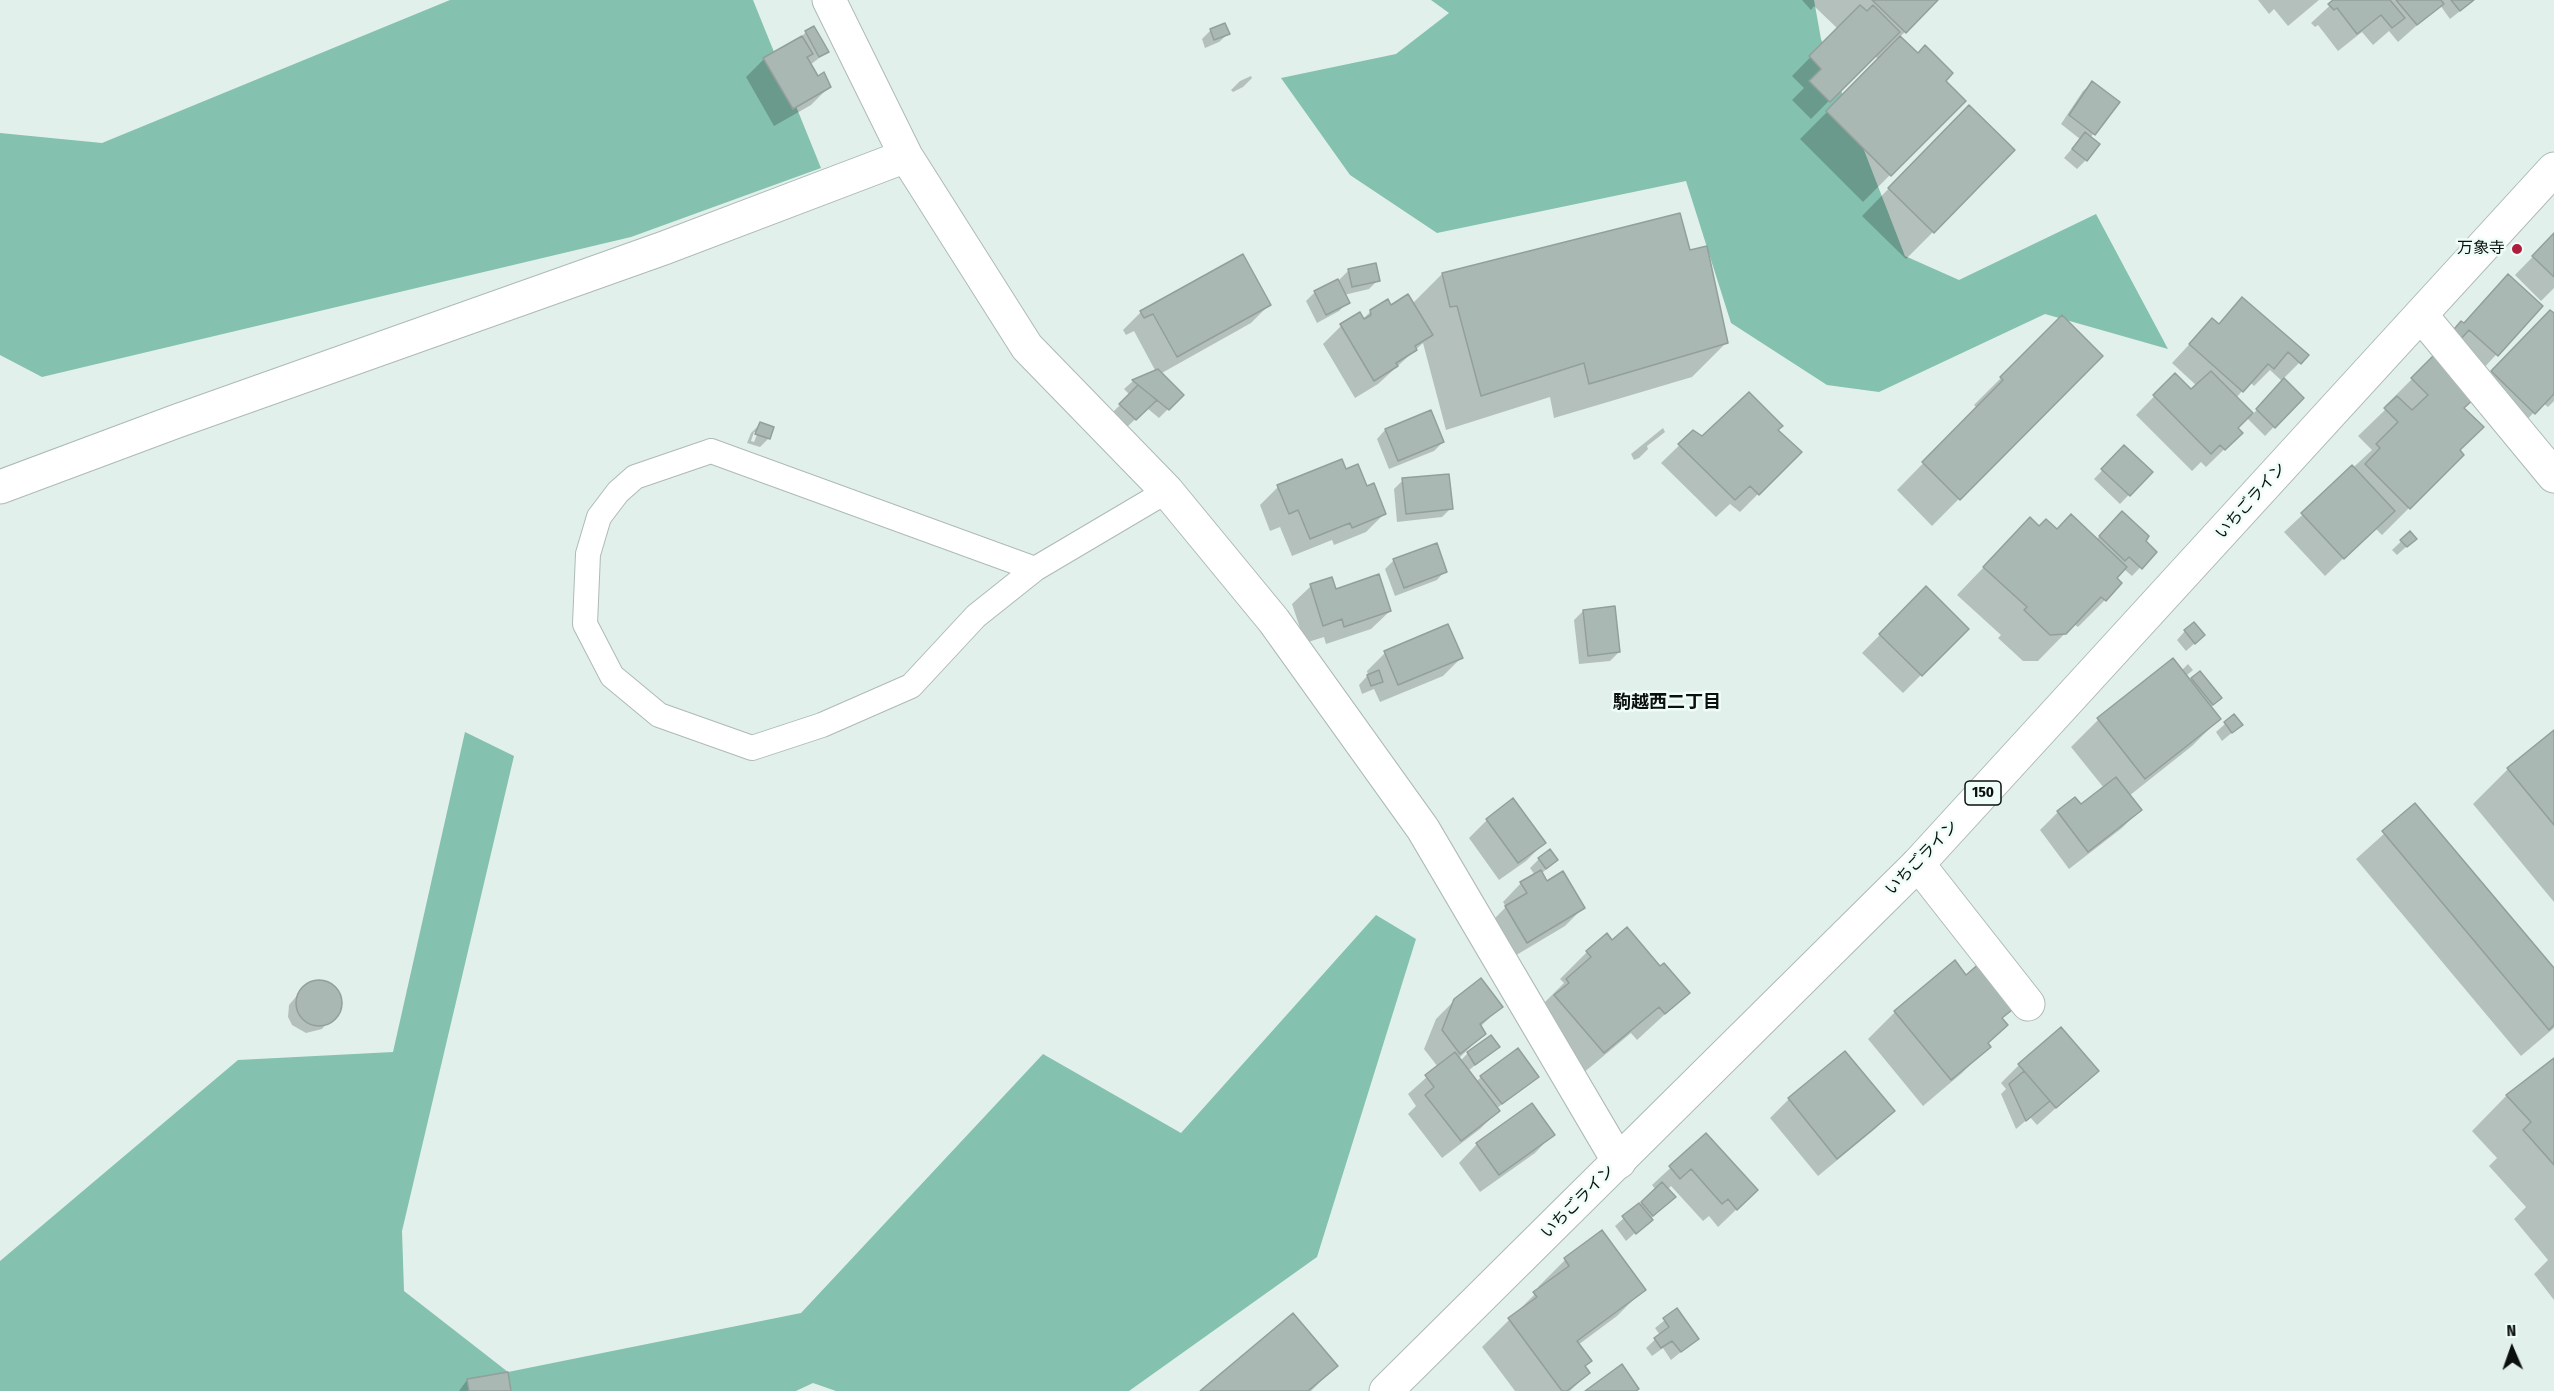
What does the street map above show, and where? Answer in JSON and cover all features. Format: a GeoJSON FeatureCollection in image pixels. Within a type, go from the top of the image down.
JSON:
{"type":"FeatureCollection","features":[{"type":"Feature","properties":{"kind":"main road"},"geometry":{"type":"LineString","coordinates":[[829,0],[906,156],[1027,347],[1167,491],[1274,621],[1423,829],[1619,1162]]}},
{"type":"Feature","properties":{"kind":"main road"},"geometry":{"type":"LineString","coordinates":[[0,487],[177,421],[664,248],[906,156]]}},
{"type":"Feature","properties":{"kind":"main road","name":"いちごライン"},"geometry":{"type":"LineString","coordinates":[[1386,1391],[1918,864],[2554,169]]}},
{"type":"Feature","properties":{"kind":"main road"},"geometry":{"type":"LineString","coordinates":[[2421,315],[2554,476]]}},
{"type":"Feature","properties":{"kind":"main road"},"geometry":{"type":"LineString","coordinates":[[1918,864],[2028,1004]]}},
{"type":"Feature","properties":{"kind":"lane"},"geometry":{"type":"LineString","coordinates":[[1035,569],[711,451],[635,477],[618,492],[599,516],[588,554],[585,624],[612,676],[659,715],[752,748],[822,725],[911,687],[976,616],[1035,569],[1167,491]]}},
{"type":"Feature","properties":{"kind":"green space"},"geometry":{"type":"Polygon","coordinates":[[[450,0],[753,0],[821,168],[631,237],[42,377],[0,355],[0,133],[102,143],[450,0]]]}},
{"type":"Feature","properties":{"kind":"green space"},"geometry":{"type":"Polygon","coordinates":[[[1431,0],[1814,0],[1821,39],[1905,256],[1959,280],[2096,214],[2168,349],[2045,314],[1879,392],[1827,385],[1731,323],[1686,181],[1437,233],[1350,175],[1281,78],[1396,54],[1449,13],[1431,0]]]}},
{"type":"Feature","properties":{"kind":"green space"},"geometry":{"type":"Polygon","coordinates":[[[465,732],[514,756],[402,1231],[404,1291],[508,1372],[801,1313],[1043,1054],[1181,1133],[1376,915],[1416,939],[1317,1257],[1129,1391],[836,1391],[813,1383],[796,1391],[0,1391],[0,1261],[238,1060],[393,1052],[465,732]]]}},
{"type":"Feature","properties":{"kind":"building"},"geometry":{"type":"Polygon","coordinates":[[[1872,0],[1938,0],[1906,33],[1872,0]]]}},
{"type":"Feature","properties":{"kind":"building"},"geometry":{"type":"Polygon","coordinates":[[[2333,0],[2390,0],[2405,18],[2392,28],[2381,15],[2357,34],[2337,8],[2334,10],[2328,4],[2333,0]]]}},
{"type":"Feature","properties":{"kind":"building"},"geometry":{"type":"Polygon","coordinates":[[[2396,0],[2441,0],[2444,4],[2417,25],[2396,0]]]}},
{"type":"Feature","properties":{"kind":"building"},"geometry":{"type":"Polygon","coordinates":[[[2451,0],[2474,0],[2460,11],[2451,0]]]}},
{"type":"Feature","properties":{"kind":"building"},"geometry":{"type":"Polygon","coordinates":[[[1860,5],[1867,11],[1873,5],[1900,32],[1830,102],[1809,81],[1821,69],[1809,56],[1860,5]]]}},
{"type":"Feature","properties":{"kind":"building"},"geometry":{"type":"Polygon","coordinates":[[[1225,23],[1230,34],[1214,40],[1210,29],[1225,23]]]}},
{"type":"Feature","properties":{"kind":"building"},"geometry":{"type":"Polygon","coordinates":[[[814,26],[829,52],[819,57],[805,31],[814,26]]]}},
{"type":"Feature","properties":{"kind":"building"},"geometry":{"type":"Polygon","coordinates":[[[802,36],[813,54],[807,57],[818,76],[824,72],[831,87],[793,109],[763,58],[802,36]]]}},
{"type":"Feature","properties":{"kind":"building"},"geometry":{"type":"Polygon","coordinates":[[[1900,36],[1918,53],[1925,45],[1953,73],[1946,81],[1966,101],[1891,176],[1826,111],[1900,36]]]}},
{"type":"Feature","properties":{"kind":"building"},"geometry":{"type":"Polygon","coordinates":[[[2092,81],[2120,102],[2095,135],[2069,115],[2092,81]]]}},
{"type":"Feature","properties":{"kind":"building"},"geometry":{"type":"Polygon","coordinates":[[[1969,105],[2015,150],[1934,233],[1888,188],[1969,105]]]}},
{"type":"Feature","properties":{"kind":"building"},"geometry":{"type":"Polygon","coordinates":[[[2085,132],[2100,144],[2087,161],[2072,149],[2085,132]]]}},
{"type":"Feature","properties":{"kind":"building"},"geometry":{"type":"Polygon","coordinates":[[[1680,213],[1690,250],[1707,246],[1728,343],[1589,384],[1584,363],[1481,396],[1457,306],[1450,307],[1442,273],[1680,213]]]}},
{"type":"Feature","properties":{"kind":"building"},"geometry":{"type":"Polygon","coordinates":[[[2554,233],[2554,277],[2532,256],[2554,233]]]}},
{"type":"Feature","properties":{"kind":"building"},"geometry":{"type":"Polygon","coordinates":[[[1243,254],[1271,305],[1177,357],[1153,314],[1144,318],[1140,311],[1243,254]]]}},
{"type":"Feature","properties":{"kind":"building"},"geometry":{"type":"Polygon","coordinates":[[[1376,263],[1380,281],[1352,287],[1348,269],[1376,263]]]}},
{"type":"Feature","properties":{"kind":"building"},"geometry":{"type":"Polygon","coordinates":[[[2508,274],[2543,306],[2498,356],[2469,330],[2459,341],[2450,334],[2461,321],[2464,323],[2508,274]]]}},
{"type":"Feature","properties":{"kind":"building"},"geometry":{"type":"Polygon","coordinates":[[[1338,279],[1350,303],[1326,315],[1314,291],[1338,279]]]}},
{"type":"Feature","properties":{"kind":"building"},"geometry":{"type":"Polygon","coordinates":[[[1408,294],[1433,335],[1415,346],[1417,350],[1396,363],[1398,366],[1374,381],[1340,324],[1360,312],[1364,319],[1371,315],[1370,310],[1388,299],[1391,305],[1408,294]]]}},
{"type":"Feature","properties":{"kind":"building"},"geometry":{"type":"Polygon","coordinates":[[[2242,297],[2309,355],[2301,364],[2288,352],[2274,369],[2268,364],[2243,392],[2189,344],[2212,318],[2219,324],[2242,297]]]}},
{"type":"Feature","properties":{"kind":"building"},"geometry":{"type":"Polygon","coordinates":[[[2550,310],[2554,313],[2554,394],[2535,414],[2491,371],[2550,310]]]}},
{"type":"Feature","properties":{"kind":"building"},"geometry":{"type":"Polygon","coordinates":[[[2062,315],[2103,356],[1960,500],[1922,462],[2003,380],[2000,377],[2062,315]]]}},
{"type":"Feature","properties":{"kind":"building"},"geometry":{"type":"Polygon","coordinates":[[[2434,355],[2476,397],[2464,408],[2484,427],[2460,450],[2464,455],[2410,509],[2365,464],[2380,448],[2376,444],[2398,422],[2384,408],[2397,396],[2412,410],[2428,395],[2411,378],[2434,355]]]}},
{"type":"Feature","properties":{"kind":"building"},"geometry":{"type":"Polygon","coordinates":[[[1158,369],[1184,395],[1169,410],[1132,380],[1158,369]]]}},
{"type":"Feature","properties":{"kind":"building"},"geometry":{"type":"Polygon","coordinates":[[[2211,371],[2253,413],[2238,428],[2243,433],[2225,450],[2220,445],[2211,454],[2153,395],[2175,373],[2191,389],[2211,371]]]}},
{"type":"Feature","properties":{"kind":"building"},"geometry":{"type":"Polygon","coordinates":[[[2284,378],[2304,398],[2275,428],[2256,409],[2284,378]]]}},
{"type":"Feature","properties":{"kind":"building"},"geometry":{"type":"Polygon","coordinates":[[[1138,385],[1157,400],[1136,420],[1119,404],[1138,385]]]}},
{"type":"Feature","properties":{"kind":"building"},"geometry":{"type":"Polygon","coordinates":[[[1749,392],[1783,426],[1778,430],[1802,452],[1759,495],[1750,486],[1735,500],[1678,444],[1693,430],[1702,436],[1749,392]]]}},
{"type":"Feature","properties":{"kind":"building"},"geometry":{"type":"Polygon","coordinates":[[[1431,410],[1444,442],[1398,461],[1385,429],[1431,410]]]}},
{"type":"Feature","properties":{"kind":"building"},"geometry":{"type":"Polygon","coordinates":[[[760,422],[774,427],[770,439],[755,434],[760,422]]]}},
{"type":"Feature","properties":{"kind":"building"},"geometry":{"type":"Polygon","coordinates":[[[2124,445],[2153,472],[2130,496],[2101,469],[2124,445]]]}},
{"type":"Feature","properties":{"kind":"building"},"geometry":{"type":"Polygon","coordinates":[[[1342,459],[1346,469],[1358,464],[1367,486],[1374,483],[1386,514],[1352,528],[1350,523],[1310,539],[1298,510],[1289,514],[1277,485],[1342,459]]]}},
{"type":"Feature","properties":{"kind":"building"},"geometry":{"type":"Polygon","coordinates":[[[2352,465],[2395,511],[2344,559],[2301,513],[2352,465]]]}},
{"type":"Feature","properties":{"kind":"building"},"geometry":{"type":"Polygon","coordinates":[[[1449,474],[1453,509],[1406,514],[1402,478],[1449,474]]]}},
{"type":"Feature","properties":{"kind":"building"},"geometry":{"type":"Polygon","coordinates":[[[2122,511],[2149,536],[2146,541],[2157,552],[2142,569],[2129,557],[2125,561],[2099,536],[2122,511]]]}},
{"type":"Feature","properties":{"kind":"building"},"geometry":{"type":"Polygon","coordinates":[[[2071,514],[2127,567],[2117,578],[2122,583],[2106,601],[2101,597],[2066,634],[2050,635],[2024,610],[2027,607],[1983,567],[2030,517],[2039,526],[2046,519],[2057,529],[2071,514]]]}},
{"type":"Feature","properties":{"kind":"building"},"geometry":{"type":"Polygon","coordinates":[[[2410,531],[2417,539],[2407,547],[2400,540],[2410,531]]]}},
{"type":"Feature","properties":{"kind":"building"},"geometry":{"type":"Polygon","coordinates":[[[1437,543],[1447,572],[1404,588],[1393,559],[1437,543]]]}},
{"type":"Feature","properties":{"kind":"building"},"geometry":{"type":"Polygon","coordinates":[[[1379,574],[1391,611],[1344,627],[1342,619],[1323,626],[1310,584],[1332,577],[1336,589],[1379,574]]]}},
{"type":"Feature","properties":{"kind":"building"},"geometry":{"type":"Polygon","coordinates":[[[1926,586],[1969,629],[1922,676],[1879,634],[1926,586]]]}},
{"type":"Feature","properties":{"kind":"building"},"geometry":{"type":"Polygon","coordinates":[[[1615,606],[1620,652],[1588,656],[1583,610],[1615,606]]]}},
{"type":"Feature","properties":{"kind":"building"},"geometry":{"type":"Polygon","coordinates":[[[2194,622],[2205,635],[2195,644],[2184,630],[2194,622]]]}},
{"type":"Feature","properties":{"kind":"building"},"geometry":{"type":"Polygon","coordinates":[[[1448,624],[1463,658],[1398,685],[1384,651],[1448,624]]]}},
{"type":"Feature","properties":{"kind":"building"},"geometry":{"type":"Polygon","coordinates":[[[2173,658],[2221,719],[2145,779],[2097,718],[2173,658]]]}},
{"type":"Feature","properties":{"kind":"building"},"geometry":{"type":"Polygon","coordinates":[[[1379,670],[1383,682],[1371,686],[1367,675],[1379,670]]]}},
{"type":"Feature","properties":{"kind":"building"},"geometry":{"type":"Polygon","coordinates":[[[2200,671],[2222,698],[2213,705],[2191,678],[2200,671]]]}},
{"type":"Feature","properties":{"kind":"building"},"geometry":{"type":"Polygon","coordinates":[[[2234,714],[2243,725],[2232,733],[2224,722],[2234,714]]]}},
{"type":"Feature","properties":{"kind":"building"},"geometry":{"type":"Polygon","coordinates":[[[2554,730],[2554,825],[2507,768],[2554,730]]]}},
{"type":"Feature","properties":{"kind":"building"},"geometry":{"type":"Polygon","coordinates":[[[2116,777],[2142,810],[2088,852],[2057,811],[2075,797],[2081,804],[2116,777]]]}},
{"type":"Feature","properties":{"kind":"building"},"geometry":{"type":"Polygon","coordinates":[[[1513,798],[1546,843],[1518,863],[1486,819],[1513,798]]]}},
{"type":"Feature","properties":{"kind":"building"},"geometry":{"type":"Polygon","coordinates":[[[2415,803],[2554,968],[2554,1025],[2549,1030],[2382,831],[2415,803]]]}},
{"type":"Feature","properties":{"kind":"building"},"geometry":{"type":"Polygon","coordinates":[[[1550,849],[1558,860],[1546,869],[1538,858],[1550,849]]]}},
{"type":"Feature","properties":{"kind":"building"},"geometry":{"type":"Polygon","coordinates":[[[1541,870],[1547,881],[1563,871],[1585,908],[1527,943],[1505,906],[1527,893],[1520,882],[1541,870]]]}},
{"type":"Feature","properties":{"kind":"building"},"geometry":{"type":"Polygon","coordinates":[[[1627,927],[1660,966],[1664,963],[1690,993],[1665,1014],[1659,1007],[1604,1053],[1554,995],[1569,983],[1566,979],[1591,957],[1586,951],[1607,933],[1612,940],[1627,927]]]}},
{"type":"Feature","properties":{"kind":"building"},"geometry":{"type":"Polygon","coordinates":[[[1955,960],[1966,975],[1981,962],[2017,1006],[2002,1018],[2008,1025],[1988,1043],[1991,1047],[1951,1080],[1894,1011],[1955,960]]]}},
{"type":"Feature","properties":{"kind":"building"},"geometry":{"type":"Polygon","coordinates":[[[1481,978],[1503,1007],[1480,1024],[1486,1034],[1460,1054],[1442,1030],[1454,999],[1481,978]]]}},
{"type":"Feature","properties":{"kind":"building"},"geometry":{"type":"Polygon","coordinates":[[[319,980],[335,987],[342,1003],[335,1019],[319,1026],[303,1019],[296,1003],[303,987],[319,980]]]}},
{"type":"Feature","properties":{"kind":"building"},"geometry":{"type":"Polygon","coordinates":[[[2061,1027],[2099,1071],[2056,1108],[2018,1064],[2061,1027]]]}},
{"type":"Feature","properties":{"kind":"building"},"geometry":{"type":"Polygon","coordinates":[[[1491,1035],[1500,1047],[1475,1065],[1467,1052],[1491,1035]]]}},
{"type":"Feature","properties":{"kind":"building"},"geometry":{"type":"Polygon","coordinates":[[[1518,1048],[1539,1077],[1502,1104],[1480,1076],[1518,1048]]]}},
{"type":"Feature","properties":{"kind":"building"},"geometry":{"type":"Polygon","coordinates":[[[1845,1051],[1895,1111],[1837,1159],[1788,1098],[1845,1051]]]}},
{"type":"Feature","properties":{"kind":"building"},"geometry":{"type":"Polygon","coordinates":[[[1455,1052],[1500,1111],[1461,1141],[1425,1095],[1434,1087],[1425,1075],[1455,1052]]]}},
{"type":"Feature","properties":{"kind":"building"},"geometry":{"type":"Polygon","coordinates":[[[2554,1058],[2554,1165],[2523,1130],[2531,1122],[2506,1095],[2554,1058]]]}},
{"type":"Feature","properties":{"kind":"building"},"geometry":{"type":"Polygon","coordinates":[[[2024,1071],[2050,1101],[2026,1121],[2009,1084],[2024,1071]]]}},
{"type":"Feature","properties":{"kind":"building"},"geometry":{"type":"Polygon","coordinates":[[[1532,1103],[1555,1135],[1499,1175],[1476,1143],[1532,1103]]]}},
{"type":"Feature","properties":{"kind":"building"},"geometry":{"type":"Polygon","coordinates":[[[1706,1133],[1758,1190],[1737,1210],[1728,1199],[1722,1204],[1691,1169],[1680,1179],[1669,1166],[1706,1133]]]}},
{"type":"Feature","properties":{"kind":"building"},"geometry":{"type":"Polygon","coordinates":[[[1662,1182],[1676,1197],[1653,1216],[1641,1202],[1662,1182]]]}},
{"type":"Feature","properties":{"kind":"building"},"geometry":{"type":"Polygon","coordinates":[[[1639,1203],[1653,1220],[1636,1234],[1622,1216],[1639,1203]]]}},
{"type":"Feature","properties":{"kind":"building"},"geometry":{"type":"Polygon","coordinates":[[[1602,1230],[1646,1290],[1577,1341],[1592,1361],[1585,1366],[1590,1373],[1567,1391],[1562,1391],[1508,1318],[1537,1297],[1533,1292],[1569,1266],[1564,1258],[1602,1230]]]}},
{"type":"Feature","properties":{"kind":"building"},"geometry":{"type":"Polygon","coordinates":[[[1677,1308],[1699,1339],[1681,1352],[1672,1341],[1661,1348],[1654,1338],[1669,1327],[1663,1318],[1677,1308]]]}},
{"type":"Feature","properties":{"kind":"building"},"geometry":{"type":"Polygon","coordinates":[[[1293,1313],[1338,1366],[1308,1391],[1200,1391],[1293,1313]]]}},
{"type":"Feature","properties":{"kind":"building"},"geometry":{"type":"Polygon","coordinates":[[[1622,1364],[1639,1389],[1636,1391],[1585,1391],[1622,1364]]]}},
{"type":"Feature","properties":{"kind":"building"},"geometry":{"type":"Polygon","coordinates":[[[508,1372],[511,1391],[469,1391],[467,1379],[508,1372]]]}},
{"type":"Feature","properties":{"kind":"place","name":"万象寺"},"geometry":{"type":"Point","coordinates":[2517,249]}},
{"type":"Feature","properties":{"kind":"district","name":"駒越西二丁目"},"geometry":{"type":"Point","coordinates":[1667,703]}}]}
